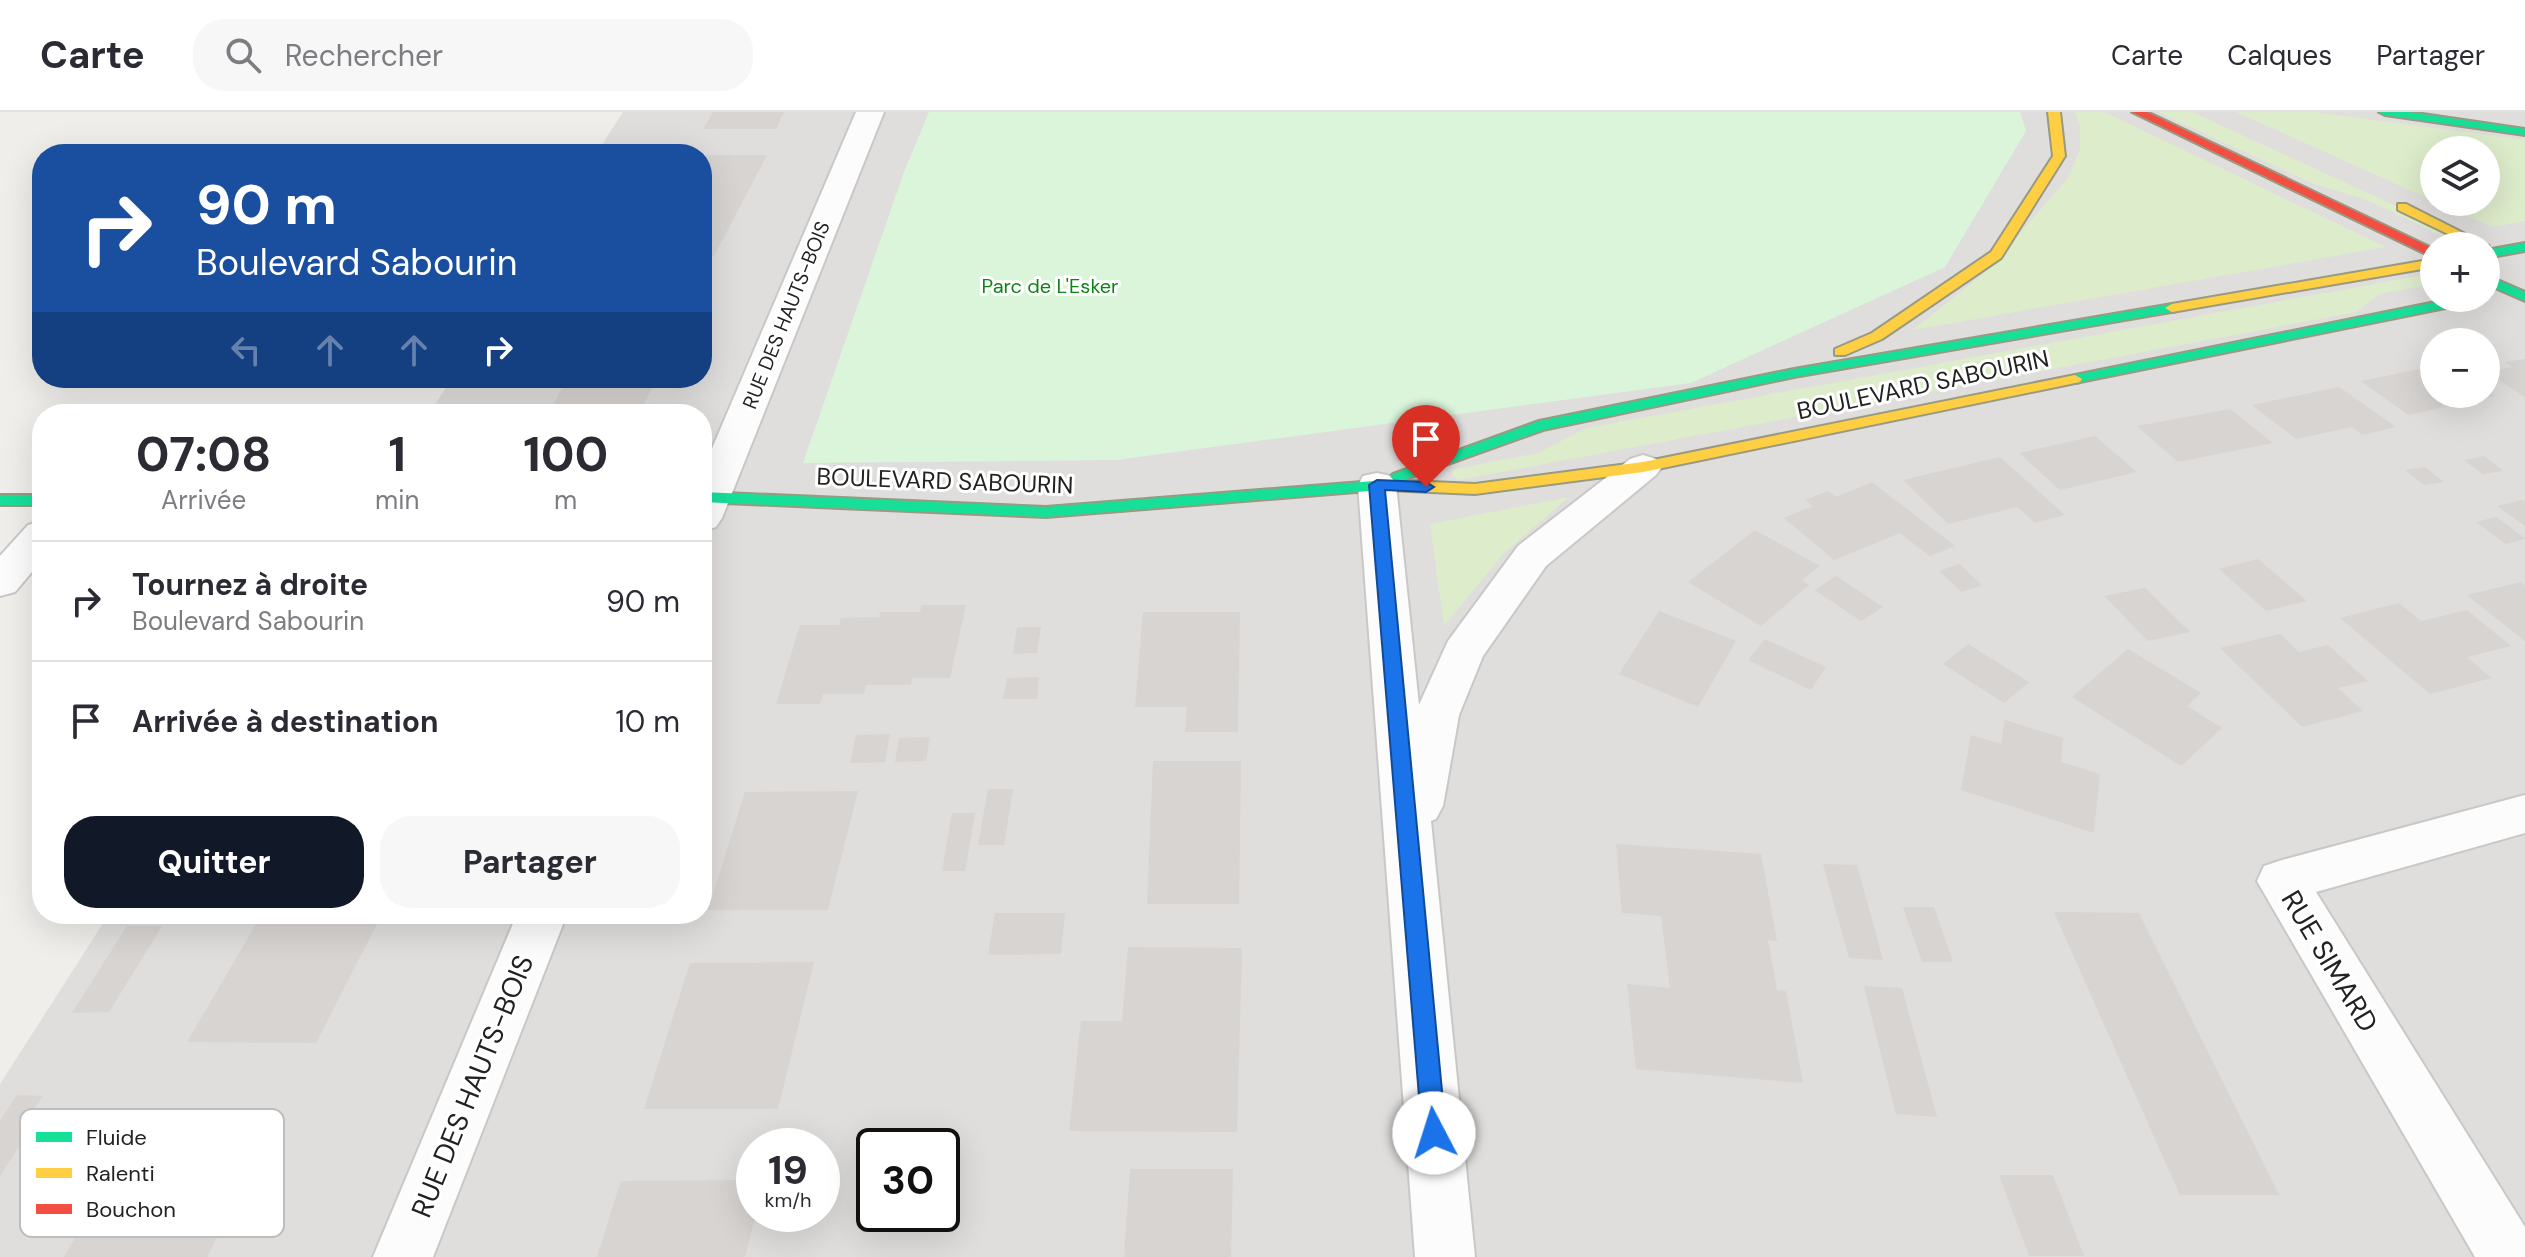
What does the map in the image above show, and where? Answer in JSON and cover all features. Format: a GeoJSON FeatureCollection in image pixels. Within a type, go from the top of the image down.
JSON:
{"type":"FeatureCollection","features":[{"type":"Feature","properties":{"kind":"street","name":"RUE DES HAUTS-BOIS"},"geometry":{"type":"LineString","coordinates":[[712,487],[870,112]]}},
{"type":"Feature","properties":{"kind":"street"},"geometry":{"type":"LineString","coordinates":[[1794,373],[1877,336],[1996,255],[2059,156],[2054,112]]}},
{"type":"Feature","properties":{"kind":"street"},"geometry":{"type":"LineString","coordinates":[[2138,112],[2420,247]]}},
{"type":"Feature","properties":{"kind":"street"},"geometry":{"type":"LineString","coordinates":[[2385,112],[2525,132]]}},
{"type":"Feature","properties":{"kind":"street"},"geometry":{"type":"LineString","coordinates":[[2386,199],[2452,232]]}},
{"type":"Feature","properties":{"kind":"street"},"geometry":{"type":"LineString","coordinates":[[2500,249],[2525,247]]}},
{"type":"Feature","properties":{"kind":"street"},"geometry":{"type":"LineString","coordinates":[[2500,255],[2525,266]]}},
{"type":"Feature","properties":{"kind":"street","name":"BOULEVARD SABOURIN"},"geometry":{"type":"LineString","coordinates":[[1377,485],[1539,426],[1794,373],[2420,265]]}},
{"type":"Feature","properties":{"kind":"street"},"geometry":{"type":"LineString","coordinates":[[2500,285],[2521,293]]}},
{"type":"Feature","properties":{"kind":"street"},"geometry":{"type":"LineString","coordinates":[[2500,295],[2521,293]]}},
{"type":"Feature","properties":{"kind":"street","name":"BOULEVARD SABOURIN"},"geometry":{"type":"LineString","coordinates":[[712,504],[1046,512],[1377,485],[1475,489],[1643,467],[2420,309]]}},
{"type":"Feature","properties":{"kind":"street"},"geometry":{"type":"LineString","coordinates":[[1409,856],[1437,715],[1463,652],[1532,556],[1643,467]]}},
{"type":"Feature","properties":{"kind":"street"},"geometry":{"type":"LineString","coordinates":[[1377,485],[1445,1257]]}},
{"type":"Feature","properties":{"kind":"street"},"geometry":{"type":"LineString","coordinates":[[0,500],[32,500]]}},
{"type":"Feature","properties":{"kind":"street"},"geometry":{"type":"LineString","coordinates":[[0,582],[32,545]]}},
{"type":"Feature","properties":{"kind":"street","name":"RUE SIMARD"},"geometry":{"type":"LineString","coordinates":[[2509,1257],[2282,881],[2525,814]]}},
{"type":"Feature","properties":{"kind":"street","name":"RUE DES HAUTS-BOIS"},"geometry":{"type":"LineString","coordinates":[[403,1257],[538,924]]}},
{"type":"Feature","properties":{"kind":"shaded area"},"geometry":{"type":"Polygon","coordinates":[[[623,112],[2525,112],[2525,1257],[0,1257],[0,1084],[103,924],[712,924],[712,404],[435,404],[446,388],[712,388],[712,144],[602,144],[623,112]]]}},
{"type":"Feature","properties":{"kind":"green space","name":"Parc de L'Esker"},"geometry":{"type":"Polygon","coordinates":[[[929,112],[2020,112],[2026,131],[1945,267],[1691,383],[1116,460],[803,463],[904,172],[929,112]]]}},
{"type":"Feature","properties":{"kind":"green space"},"geometry":{"type":"Polygon","coordinates":[[[2075,112],[2104,112],[2386,247],[1913,330],[1988,270],[2068,178],[2080,149],[2080,126],[2075,112]]]}},
{"type":"Feature","properties":{"kind":"green space"},"geometry":{"type":"Polygon","coordinates":[[[2158,112],[2192,112],[2446,229],[2434,232],[2367,200],[2311,183],[2158,112]]]}},
{"type":"Feature","properties":{"kind":"green space"},"geometry":{"type":"Polygon","coordinates":[[[2236,112],[2314,112],[2495,136],[2420,136],[2420,195],[2236,112]]]}},
{"type":"Feature","properties":{"kind":"green space"},"geometry":{"type":"Polygon","coordinates":[[[2500,137],[2525,140],[2525,221],[2492,227],[2468,216],[2500,216],[2500,137]]]}},
{"type":"Feature","properties":{"kind":"green space"},"geometry":{"type":"Polygon","coordinates":[[[2420,276],[2420,287],[2379,294],[2357,312],[1459,480],[1451,476],[1455,469],[1538,453],[1586,428],[2420,276]]]}},
{"type":"Feature","properties":{"kind":"green space"},"geometry":{"type":"Polygon","coordinates":[[[1569,497],[1504,553],[1444,626],[1430,524],[1569,497]]]}},
{"type":"Feature","properties":{"kind":"building"},"geometry":{"type":"Polygon","coordinates":[[[713,112],[784,112],[776,129],[703,129],[713,112]]]}},
{"type":"Feature","properties":{"kind":"building"},"geometry":{"type":"Polygon","coordinates":[[[712,155],[767,155],[714,256],[712,155]]]}},
{"type":"Feature","properties":{"kind":"building"},"geometry":{"type":"Polygon","coordinates":[[[2525,359],[2525,397],[2500,381],[2500,369],[2512,367],[2505,362],[2525,359]]]}},
{"type":"Feature","properties":{"kind":"building"},"geometry":{"type":"Polygon","coordinates":[[[2420,369],[2420,408],[2440,408],[2408,415],[2361,381],[2420,369]]]}},
{"type":"Feature","properties":{"kind":"building"},"geometry":{"type":"Polygon","coordinates":[[[2339,387],[2396,427],[2362,435],[2352,427],[2296,439],[2252,405],[2339,387]]]}},
{"type":"Feature","properties":{"kind":"building"},"geometry":{"type":"Polygon","coordinates":[[[562,388],[652,388],[644,404],[554,404],[562,388]]]}},
{"type":"Feature","properties":{"kind":"building"},"geometry":{"type":"Polygon","coordinates":[[[2230,409],[2273,443],[2178,462],[2137,426],[2230,409]]]}},
{"type":"Feature","properties":{"kind":"building"},"geometry":{"type":"Polygon","coordinates":[[[2095,436],[2137,472],[2060,490],[2019,453],[2095,436]]]}},
{"type":"Feature","properties":{"kind":"building"},"geometry":{"type":"Polygon","coordinates":[[[2484,456],[2503,471],[2483,474],[2464,460],[2484,456]]]}},
{"type":"Feature","properties":{"kind":"building"},"geometry":{"type":"Polygon","coordinates":[[[2000,457],[2065,515],[2035,523],[2017,507],[1948,524],[1903,480],[2000,457]]]}},
{"type":"Feature","properties":{"kind":"building"},"geometry":{"type":"Polygon","coordinates":[[[2425,467],[2444,482],[2424,485],[2405,470],[2425,467]]]}},
{"type":"Feature","properties":{"kind":"building"},"geometry":{"type":"Polygon","coordinates":[[[1872,482],[1955,546],[1930,556],[1900,533],[1834,560],[1784,518],[1813,506],[1805,500],[1828,491],[1836,497],[1872,482]]]}},
{"type":"Feature","properties":{"kind":"building"},"geometry":{"type":"Polygon","coordinates":[[[2522,500],[2525,502],[2525,526],[2497,506],[2522,500]]]}},
{"type":"Feature","properties":{"kind":"building"},"geometry":{"type":"Polygon","coordinates":[[[2496,517],[2525,539],[2506,544],[2476,522],[2496,517]]]}},
{"type":"Feature","properties":{"kind":"building"},"geometry":{"type":"Polygon","coordinates":[[[1755,530],[1820,566],[1802,580],[1809,585],[1761,626],[1688,582],[1755,530]]]}},
{"type":"Feature","properties":{"kind":"building"},"geometry":{"type":"Polygon","coordinates":[[[2258,559],[2307,601],[2266,611],[2219,569],[2258,559]]]}},
{"type":"Feature","properties":{"kind":"building"},"geometry":{"type":"Polygon","coordinates":[[[1959,564],[1982,585],[1962,592],[1939,571],[1959,564]]]}},
{"type":"Feature","properties":{"kind":"building"},"geometry":{"type":"Polygon","coordinates":[[[1836,576],[1883,607],[1861,621],[1815,590],[1836,576]]]}},
{"type":"Feature","properties":{"kind":"building"},"geometry":{"type":"Polygon","coordinates":[[[2521,582],[2525,586],[2525,641],[2467,595],[2521,582]]]}},
{"type":"Feature","properties":{"kind":"building"},"geometry":{"type":"Polygon","coordinates":[[[2145,588],[2190,632],[2148,641],[2104,596],[2145,588]]]}},
{"type":"Feature","properties":{"kind":"building"},"geometry":{"type":"Polygon","coordinates":[[[2399,603],[2421,621],[2467,610],[2511,646],[2467,657],[2491,678],[2430,694],[2340,618],[2399,603]]]}},
{"type":"Feature","properties":{"kind":"building"},"geometry":{"type":"Polygon","coordinates":[[[922,605],[966,605],[950,678],[912,678],[911,685],[866,685],[864,694],[823,694],[820,704],[776,704],[800,625],[839,625],[841,618],[879,617],[880,612],[920,612],[922,605]]]}},
{"type":"Feature","properties":{"kind":"building"},"geometry":{"type":"Polygon","coordinates":[[[1659,611],[1736,641],[1698,707],[1619,674],[1659,611]]]}},
{"type":"Feature","properties":{"kind":"building"},"geometry":{"type":"Polygon","coordinates":[[[1143,612],[1240,612],[1238,732],[1185,732],[1187,707],[1135,707],[1143,612]]]}},
{"type":"Feature","properties":{"kind":"building"},"geometry":{"type":"Polygon","coordinates":[[[1017,627],[1041,627],[1037,653],[1013,654],[1017,627]]]}},
{"type":"Feature","properties":{"kind":"building"},"geometry":{"type":"Polygon","coordinates":[[[2280,634],[2299,652],[2328,645],[2368,681],[2338,688],[2363,711],[2302,727],[2220,648],[2280,634]]]}},
{"type":"Feature","properties":{"kind":"building"},"geometry":{"type":"Polygon","coordinates":[[[1765,639],[1826,667],[1811,690],[1748,660],[1765,639]]]}},
{"type":"Feature","properties":{"kind":"building"},"geometry":{"type":"Polygon","coordinates":[[[1968,644],[2029,682],[2004,703],[1943,664],[1968,644]]]}},
{"type":"Feature","properties":{"kind":"building"},"geometry":{"type":"Polygon","coordinates":[[[2128,649],[2201,693],[2187,706],[2222,728],[2181,766],[2072,697],[2128,649]]]}},
{"type":"Feature","properties":{"kind":"building"},"geometry":{"type":"Polygon","coordinates":[[[1039,677],[1037,699],[1003,699],[1007,678],[1039,677]]]}},
{"type":"Feature","properties":{"kind":"building"},"geometry":{"type":"Polygon","coordinates":[[[2005,720],[2063,738],[2061,762],[2100,774],[2094,833],[1961,790],[1971,735],[2001,744],[2005,720]]]}},
{"type":"Feature","properties":{"kind":"building"},"geometry":{"type":"Polygon","coordinates":[[[890,734],[885,762],[850,763],[856,735],[890,734]]]}},
{"type":"Feature","properties":{"kind":"building"},"geometry":{"type":"Polygon","coordinates":[[[930,737],[926,761],[895,762],[899,738],[930,737]]]}},
{"type":"Feature","properties":{"kind":"building"},"geometry":{"type":"Polygon","coordinates":[[[1153,761],[1241,761],[1239,904],[1147,904],[1153,761]]]}},
{"type":"Feature","properties":{"kind":"building"},"geometry":{"type":"Polygon","coordinates":[[[988,789],[1013,789],[1004,845],[978,845],[988,789]]]}},
{"type":"Feature","properties":{"kind":"building"},"geometry":{"type":"Polygon","coordinates":[[[858,791],[828,910],[712,910],[712,897],[745,792],[858,791]]]}},
{"type":"Feature","properties":{"kind":"building"},"geometry":{"type":"Polygon","coordinates":[[[952,813],[975,813],[965,871],[942,871],[952,813]]]}},
{"type":"Feature","properties":{"kind":"building"},"geometry":{"type":"Polygon","coordinates":[[[1616,844],[1761,854],[1777,941],[1768,940],[1777,990],[1786,991],[1803,1083],[1636,1069],[1627,984],[1670,988],[1661,916],[1622,913],[1616,844]]]}},
{"type":"Feature","properties":{"kind":"building"},"geometry":{"type":"Polygon","coordinates":[[[1823,864],[1857,865],[1883,960],[1849,958],[1823,864]]]}},
{"type":"Feature","properties":{"kind":"building"},"geometry":{"type":"Polygon","coordinates":[[[1903,907],[1934,907],[1953,962],[1922,962],[1903,907]]]}},
{"type":"Feature","properties":{"kind":"building"},"geometry":{"type":"Polygon","coordinates":[[[2054,912],[2139,913],[2279,1195],[2180,1195],[2054,912]]]}},
{"type":"Feature","properties":{"kind":"building"},"geometry":{"type":"Polygon","coordinates":[[[995,913],[1065,913],[1061,954],[988,955],[995,913]]]}},
{"type":"Feature","properties":{"kind":"building"},"geometry":{"type":"Polygon","coordinates":[[[256,924],[377,924],[316,1043],[187,1042],[256,924]]]}},
{"type":"Feature","properties":{"kind":"building"},"geometry":{"type":"Polygon","coordinates":[[[127,926],[162,926],[109,1012],[72,1013],[127,926]]]}},
{"type":"Feature","properties":{"kind":"building"},"geometry":{"type":"Polygon","coordinates":[[[1128,947],[1242,948],[1237,1132],[1069,1131],[1081,1021],[1122,1021],[1128,947]]]}},
{"type":"Feature","properties":{"kind":"building"},"geometry":{"type":"Polygon","coordinates":[[[814,962],[778,1109],[644,1109],[690,963],[814,962]]]}},
{"type":"Feature","properties":{"kind":"building"},"geometry":{"type":"Polygon","coordinates":[[[1864,986],[1902,988],[1937,1117],[1896,1114],[1864,986]]]}},
{"type":"Feature","properties":{"kind":"building"},"geometry":{"type":"Polygon","coordinates":[[[17,1095],[43,1096],[34,1109],[20,1109],[20,1145],[0,1176],[0,1121],[17,1095]]]}},
{"type":"Feature","properties":{"kind":"building"},"geometry":{"type":"Polygon","coordinates":[[[1130,1169],[1233,1169],[1231,1257],[1124,1257],[1130,1169]]]}},
{"type":"Feature","properties":{"kind":"building"},"geometry":{"type":"Polygon","coordinates":[[[1999,1175],[2053,1175],[2084,1256],[2029,1256],[1999,1175]]]}},
{"type":"Feature","properties":{"kind":"building"},"geometry":{"type":"Polygon","coordinates":[[[736,1180],[736,1232],[751,1232],[745,1257],[597,1257],[621,1181],[736,1180]]]}},
{"type":"Feature","properties":{"kind":"building"},"geometry":{"type":"Polygon","coordinates":[[[75,1237],[217,1237],[207,1257],[64,1257],[75,1237]]]}},
{"type":"Feature","properties":{"kind":"traffic: fast"},"geometry":{"type":"LineString","coordinates":[[2385,112],[2525,132]]}},
{"type":"Feature","properties":{"kind":"traffic: fast"},"geometry":{"type":"LineString","coordinates":[[2500,251],[2525,247]]}},
{"type":"Feature","properties":{"kind":"traffic: fast"},"geometry":{"type":"LineString","coordinates":[[2500,285],[2525,297]]}},
{"type":"Feature","properties":{"kind":"traffic: fast"},"geometry":{"type":"LineString","coordinates":[[1398,477],[1539,426],[1794,373],[2172,308]]}},
{"type":"Feature","properties":{"kind":"traffic: fast"},"geometry":{"type":"LineString","coordinates":[[2075,379],[2420,309]]}},
{"type":"Feature","properties":{"kind":"traffic: fast"},"geometry":{"type":"LineString","coordinates":[[712,497],[1046,512],[1387,485]]}},
{"type":"Feature","properties":{"kind":"traffic: fast"},"geometry":{"type":"LineString","coordinates":[[0,500],[32,500]]}},
{"type":"Feature","properties":{"kind":"traffic: slow"},"geometry":{"type":"LineString","coordinates":[[1840,352],[1877,336],[1996,255],[2059,156],[2054,112]]}},
{"type":"Feature","properties":{"kind":"traffic: slow"},"geometry":{"type":"LineString","coordinates":[[2402,207],[2454,232]]}},
{"type":"Feature","properties":{"kind":"traffic: slow"},"geometry":{"type":"LineString","coordinates":[[2172,308],[2420,265]]}},
{"type":"Feature","properties":{"kind":"traffic: slow"},"geometry":{"type":"LineString","coordinates":[[1387,485],[1475,489],[1643,467],[2075,379]]}},
{"type":"Feature","properties":{"kind":"traffic: jam"},"geometry":{"type":"LineString","coordinates":[[2138,112],[2420,247]]}},
{"type":"Feature","properties":{"kind":"route"},"geometry":{"type":"LineString","coordinates":[[1426,487],[1377,485],[1434,1133]]}}]}
